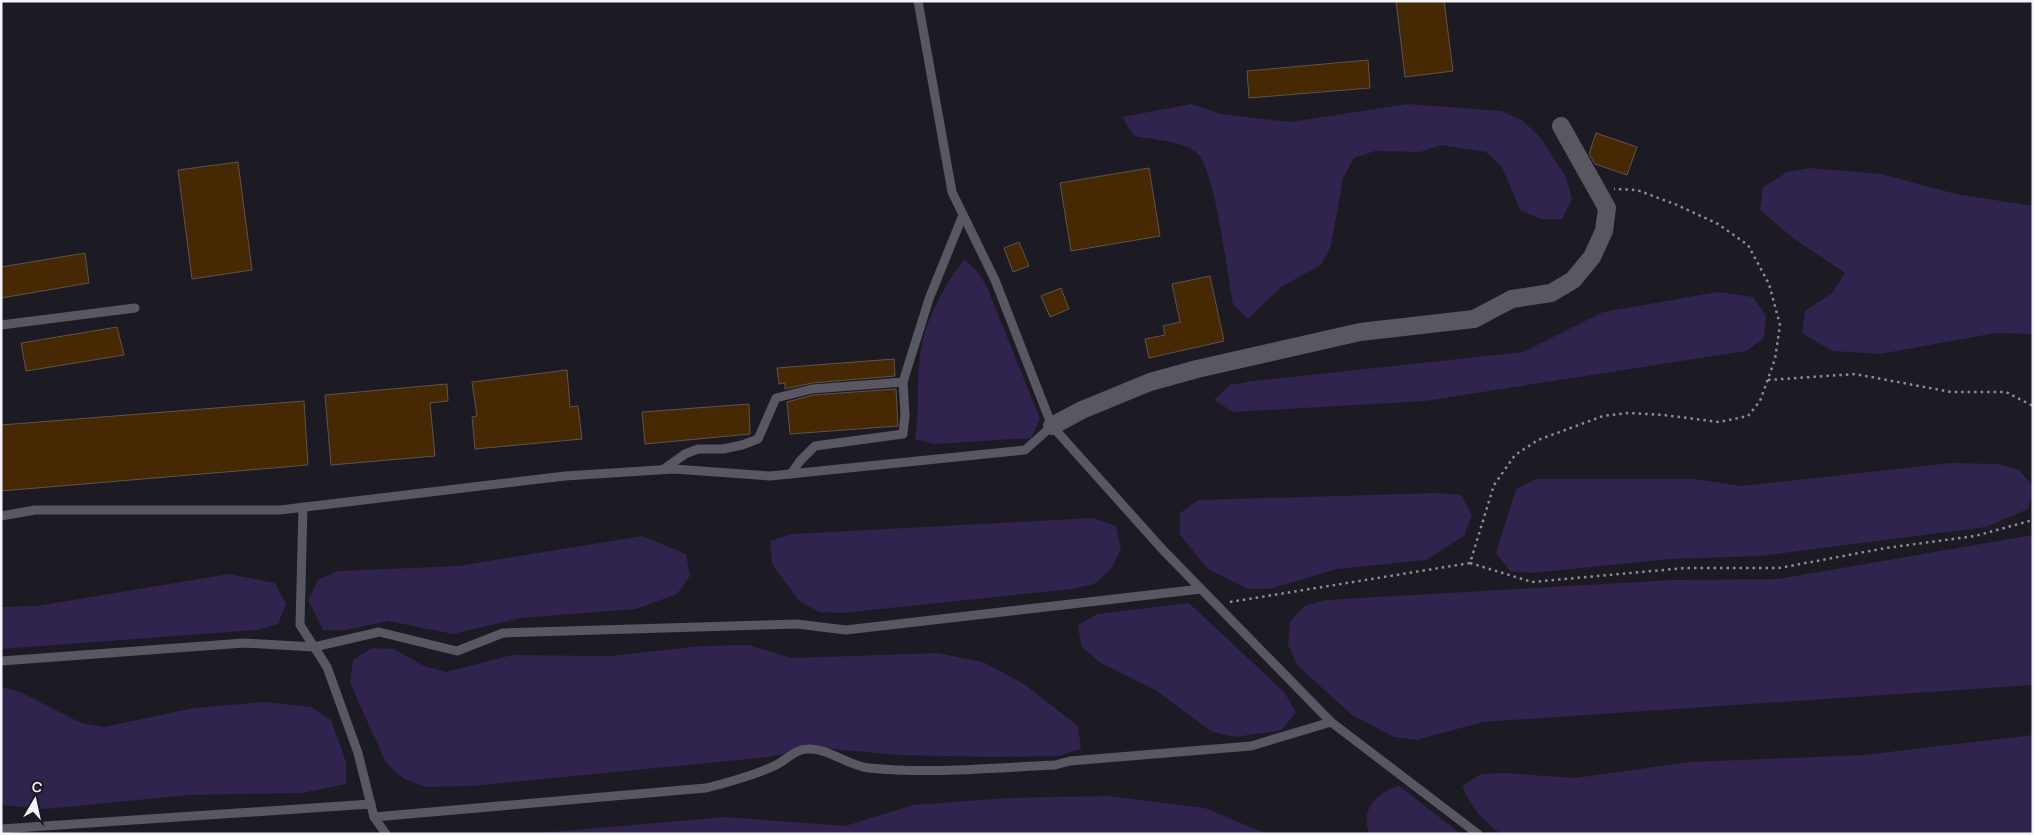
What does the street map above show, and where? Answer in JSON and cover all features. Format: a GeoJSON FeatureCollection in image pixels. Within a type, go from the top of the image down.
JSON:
{"type":"FeatureCollection","features":[{"type":"Feature","properties":{"kind":"street"},"geometry":{"type":"LineString","coordinates":[[1052,426],[1082,410],[1150,382],[1212,365],[1360,332],[1474,319],[1512,299],[1551,293],[1573,280],[1592,257],[1604,231],[1607,208],[1561,126]]}},
{"type":"Feature","properties":{"kind":"lane"},"geometry":{"type":"LineString","coordinates":[[918,1],[952,192],[995,280],[1052,426],[1163,550],[1331,722],[1478,834]]}},
{"type":"Feature","properties":{"kind":"lane"},"geometry":{"type":"LineString","coordinates":[[791,474],[800,461],[815,446],[903,434],[905,415],[902,382],[929,299],[963,215]]}},
{"type":"Feature","properties":{"kind":"lane"},"geometry":{"type":"LineString","coordinates":[[1,326],[134,308]]}},
{"type":"Feature","properties":{"kind":"lane"},"geometry":{"type":"LineString","coordinates":[[664,470],[684,454],[698,448],[723,449],[758,439],[776,398],[812,389],[902,382]]}},
{"type":"Feature","properties":{"kind":"lane"},"geometry":{"type":"LineString","coordinates":[[1,516],[35,510],[189,512],[303,507],[565,476],[664,470],[770,476],[1025,450],[1052,426]]}},
{"type":"Feature","properties":{"kind":"lane"},"geometry":{"type":"LineString","coordinates":[[303,507],[300,625],[327,667],[358,752],[374,817],[386,834]]}},
{"type":"Feature","properties":{"kind":"lane"},"geometry":{"type":"LineString","coordinates":[[1,661],[244,643],[314,647],[378,632],[458,651],[503,633],[641,631],[797,624],[846,630],[1201,589]]}},
{"type":"Feature","properties":{"kind":"lane"},"geometry":{"type":"LineString","coordinates":[[374,817],[706,788],[745,779],[778,765],[794,753],[807,749],[819,751],[866,768],[919,772],[1055,765],[1251,746],[1331,722]]}},
{"type":"Feature","properties":{"kind":"lane"},"geometry":{"type":"LineString","coordinates":[[1,829],[371,804]]}},
{"type":"Feature","properties":{"kind":"path"},"geometry":{"type":"LineString","coordinates":[[1470,563],[1494,484],[1516,455],[1538,440],[1603,416],[1628,413],[1664,415],[1719,422],[1748,416],[1760,401],[1775,359],[1780,325],[1769,284],[1748,245],[1718,224],[1677,205],[1636,190],[1595,188]]}},
{"type":"Feature","properties":{"kind":"path"},"geometry":{"type":"LineString","coordinates":[[1768,380],[1854,374],[1951,392],[2006,392],[2033,406]]}},
{"type":"Feature","properties":{"kind":"path"},"geometry":{"type":"LineString","coordinates":[[1216,604],[1470,563],[1532,582],[1685,568],[1779,568],[1886,548],[1975,536],[2033,520]]}},
{"type":"Feature","properties":{"kind":"shaded area"},"geometry":{"type":"Polygon","coordinates":[[[1191,104],[1221,114],[1290,122],[1408,104],[1502,111],[1523,121],[1540,137],[1566,177],[1572,199],[1562,219],[1540,219],[1520,210],[1502,167],[1486,152],[1441,145],[1420,152],[1375,151],[1354,158],[1343,178],[1331,246],[1321,265],[1281,287],[1248,319],[1233,304],[1216,203],[1205,166],[1199,155],[1187,147],[1178,144],[1134,136],[1122,117],[1191,104]]]}},
{"type":"Feature","properties":{"kind":"shaded area"},"geometry":{"type":"Polygon","coordinates":[[[1810,168],[1881,174],[1956,194],[2033,206],[2033,334],[1996,333],[1880,354],[1832,351],[1802,333],[1805,311],[1832,293],[1845,273],[1793,238],[1760,210],[1763,187],[1787,172],[1810,168]]]}},
{"type":"Feature","properties":{"kind":"shaded area"},"geometry":{"type":"Polygon","coordinates":[[[964,259],[976,270],[987,287],[1040,419],[1031,438],[935,444],[915,439],[922,344],[936,305],[964,259]]]}},
{"type":"Feature","properties":{"kind":"shaded area"},"geometry":{"type":"Polygon","coordinates":[[[1718,292],[1753,297],[1766,316],[1764,338],[1746,351],[1425,401],[1233,412],[1214,400],[1230,385],[1253,381],[1523,352],[1603,312],[1718,292]]]}},
{"type":"Feature","properties":{"kind":"shaded area"},"geometry":{"type":"Polygon","coordinates":[[[1951,463],[1997,464],[2019,470],[2033,486],[2028,509],[1986,527],[1761,556],[1670,559],[1533,573],[1510,571],[1496,553],[1516,489],[1536,479],[1694,479],[1742,486],[1951,463]]]}},
{"type":"Feature","properties":{"kind":"shaded area"},"geometry":{"type":"Polygon","coordinates":[[[1438,493],[1461,495],[1472,515],[1464,536],[1426,560],[1337,569],[1269,589],[1247,589],[1208,569],[1180,535],[1180,513],[1198,500],[1438,493]]]}},
{"type":"Feature","properties":{"kind":"shaded area"},"geometry":{"type":"Polygon","coordinates":[[[1093,518],[1116,526],[1121,549],[1111,569],[1094,584],[1072,589],[842,613],[819,612],[799,601],[772,564],[770,541],[792,534],[1093,518]]]}},
{"type":"Feature","properties":{"kind":"shaded area"},"geometry":{"type":"Polygon","coordinates":[[[2033,535],[2033,685],[1483,722],[1416,740],[1394,737],[1352,715],[1298,666],[1288,645],[1290,622],[1304,606],[1326,600],[1673,580],[1778,579],[2033,535]]]}},
{"type":"Feature","properties":{"kind":"shaded area"},"geometry":{"type":"Polygon","coordinates":[[[642,536],[686,554],[690,576],[677,594],[636,609],[521,618],[453,634],[388,621],[346,630],[323,630],[308,600],[318,580],[338,571],[458,566],[642,536]]]}},
{"type":"Feature","properties":{"kind":"shaded area"},"geometry":{"type":"Polygon","coordinates":[[[229,574],[275,583],[286,604],[278,624],[257,630],[1,649],[1,607],[37,606],[229,574]]]}},
{"type":"Feature","properties":{"kind":"shaded area"},"geometry":{"type":"Polygon","coordinates":[[[1189,603],[1284,692],[1296,712],[1282,730],[1236,737],[1212,732],[1157,691],[1099,662],[1081,646],[1078,625],[1097,614],[1189,603]]]}},
{"type":"Feature","properties":{"kind":"shaded area"},"geometry":{"type":"Polygon","coordinates":[[[748,645],[792,658],[937,653],[983,662],[1024,684],[1078,726],[1081,749],[1058,756],[991,757],[898,755],[811,747],[769,757],[472,786],[426,787],[404,779],[386,763],[350,683],[353,660],[372,648],[394,649],[424,666],[446,672],[512,655],[610,656],[701,646],[748,645]]]}},
{"type":"Feature","properties":{"kind":"shaded area"},"geometry":{"type":"Polygon","coordinates":[[[1,687],[20,692],[81,723],[104,727],[194,708],[265,702],[311,707],[331,720],[346,762],[346,784],[302,793],[188,795],[46,809],[1,805],[1,687]]]}},
{"type":"Feature","properties":{"kind":"shaded area"},"geometry":{"type":"Polygon","coordinates":[[[2033,735],[2033,834],[1501,834],[1478,813],[1462,786],[1481,774],[1504,773],[1575,778],[1689,762],[1863,755],[2033,735]]]}},
{"type":"Feature","properties":{"kind":"shaded area"},"geometry":{"type":"Polygon","coordinates":[[[1399,786],[1461,834],[1370,834],[1367,818],[1368,810],[1372,803],[1384,792],[1399,786]]]}},
{"type":"Feature","properties":{"kind":"shaded area"},"geometry":{"type":"Polygon","coordinates":[[[1107,796],[1205,808],[1267,834],[528,834],[726,817],[845,826],[913,805],[1008,798],[1107,796]]]}},
{"type":"Feature","properties":{"kind":"building"},"geometry":{"type":"Polygon","coordinates":[[[1396,1],[1444,1],[1453,71],[1405,77],[1396,1]]]}},
{"type":"Feature","properties":{"kind":"building"},"geometry":{"type":"Polygon","coordinates":[[[1368,60],[1370,88],[1249,98],[1247,71],[1368,60]]]}},
{"type":"Feature","properties":{"kind":"building"},"geometry":{"type":"Polygon","coordinates":[[[1596,133],[1637,147],[1627,175],[1595,164],[1589,154],[1596,133]]]}},
{"type":"Feature","properties":{"kind":"building"},"geometry":{"type":"Polygon","coordinates":[[[238,162],[252,270],[192,279],[178,170],[238,162]]]}},
{"type":"Feature","properties":{"kind":"building"},"geometry":{"type":"Polygon","coordinates":[[[1149,168],[1160,236],[1071,251],[1060,183],[1149,168]]]}},
{"type":"Feature","properties":{"kind":"building"},"geometry":{"type":"Polygon","coordinates":[[[1019,242],[1029,266],[1013,272],[1004,248],[1019,242]]]}},
{"type":"Feature","properties":{"kind":"building"},"geometry":{"type":"Polygon","coordinates":[[[85,253],[89,283],[1,298],[1,267],[85,253]]]}},
{"type":"Feature","properties":{"kind":"building"},"geometry":{"type":"Polygon","coordinates":[[[1210,276],[1224,341],[1149,358],[1145,339],[1165,335],[1163,326],[1180,322],[1172,284],[1210,276]]]}},
{"type":"Feature","properties":{"kind":"building"},"geometry":{"type":"Polygon","coordinates":[[[1061,288],[1069,309],[1050,317],[1041,296],[1061,288]]]}},
{"type":"Feature","properties":{"kind":"building"},"geometry":{"type":"Polygon","coordinates":[[[117,327],[124,355],[26,371],[21,343],[117,327]]]}},
{"type":"Feature","properties":{"kind":"building"},"geometry":{"type":"Polygon","coordinates":[[[894,359],[895,376],[812,383],[785,389],[785,383],[779,384],[777,368],[894,359]]]}},
{"type":"Feature","properties":{"kind":"building"},"geometry":{"type":"Polygon","coordinates":[[[567,370],[570,407],[578,406],[582,439],[475,449],[472,417],[477,416],[472,382],[567,370]]]}},
{"type":"Feature","properties":{"kind":"building"},"geometry":{"type":"Polygon","coordinates":[[[447,384],[448,401],[430,403],[435,456],[331,465],[325,395],[447,384]]]}},
{"type":"Feature","properties":{"kind":"building"},"geometry":{"type":"Polygon","coordinates":[[[896,389],[898,426],[790,434],[787,402],[813,395],[896,389]]]}},
{"type":"Feature","properties":{"kind":"building"},"geometry":{"type":"Polygon","coordinates":[[[304,401],[308,465],[1,491],[1,425],[304,401]]]}},
{"type":"Feature","properties":{"kind":"building"},"geometry":{"type":"Polygon","coordinates":[[[749,404],[750,434],[645,444],[642,412],[749,404]]]}}]}
